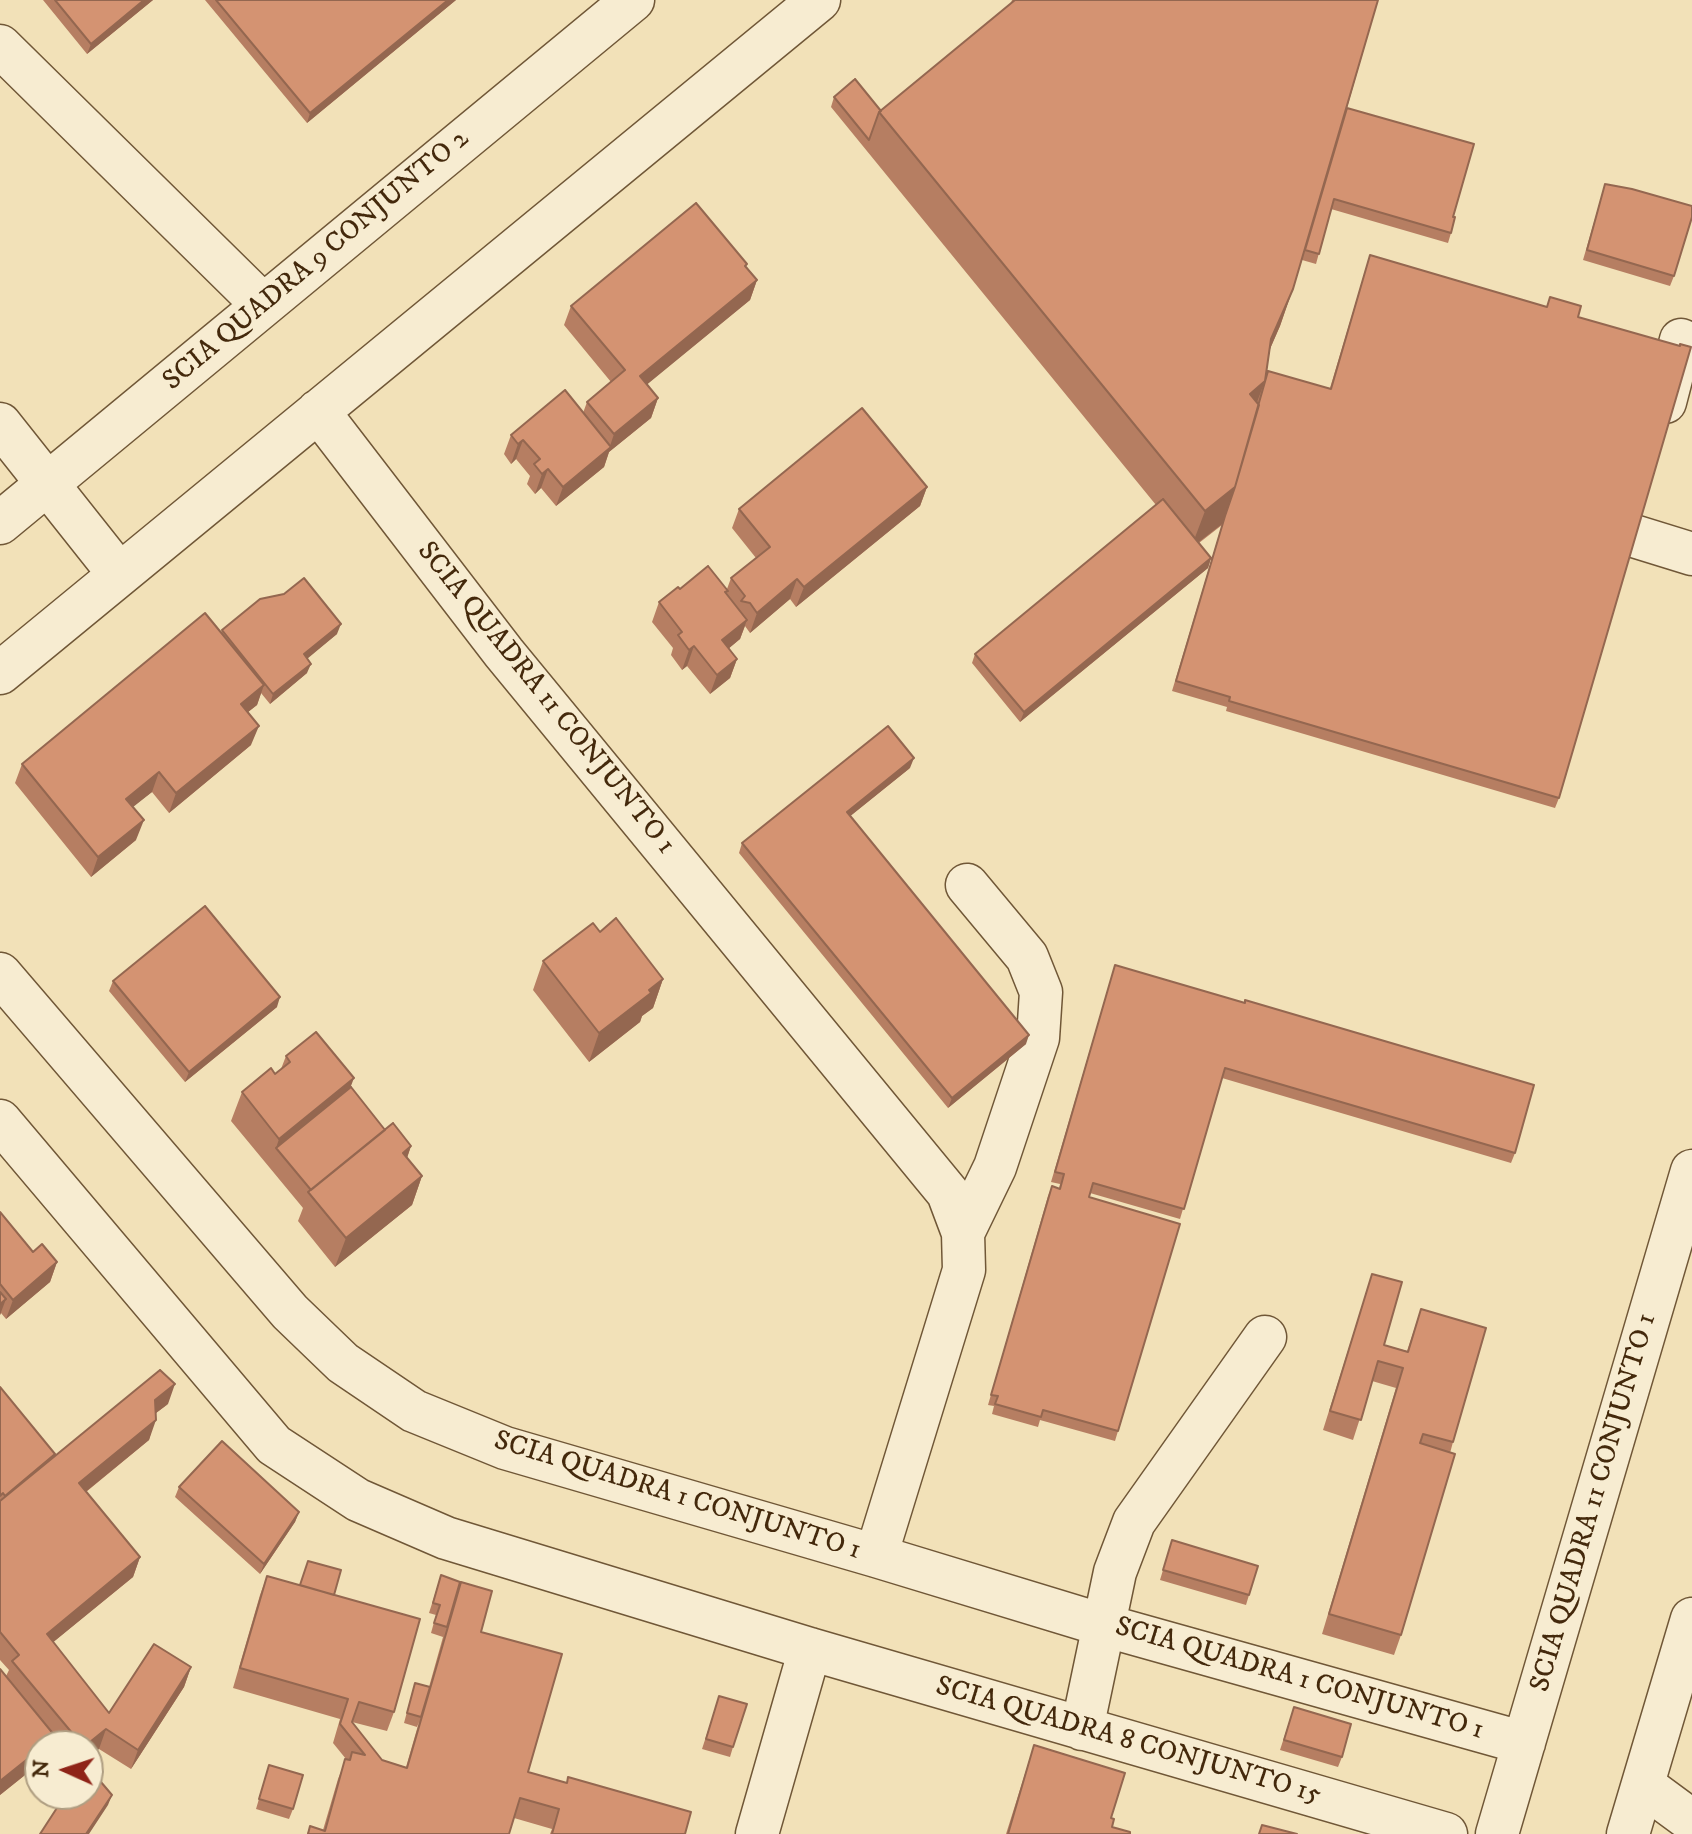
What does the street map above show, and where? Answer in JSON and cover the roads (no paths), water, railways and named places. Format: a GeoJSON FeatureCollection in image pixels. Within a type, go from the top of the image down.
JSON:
{"type":"FeatureCollection","features":[{"type":"Feature","properties":{"kind":"street","name":"SCIA QUADRA 9 CONJUNTO 2"},"geometry":{"type":"LineString","coordinates":[[0,523],[633,0]]}},
{"type":"Feature","properties":{"kind":"street"},"geometry":{"type":"LineString","coordinates":[[0,673],[815,2]]}},
{"type":"Feature","properties":{"kind":"street"},"geometry":{"type":"LineString","coordinates":[[0,46],[263,305]]}},
{"type":"Feature","properties":{"kind":"street"},"geometry":{"type":"LineString","coordinates":[[1653,444],[1681,340]]}},
{"type":"Feature","properties":{"kind":"street","name":"SCIA QUADRA 11 CONJUNTO 1"},"geometry":{"type":"LineString","coordinates":[[318,411],[504,653],[948,1193],[963,1233],[964,1270],[876,1556]]}},
{"type":"Feature","properties":{"kind":"street"},"geometry":{"type":"LineString","coordinates":[[0,424],[119,574]]}},
{"type":"Feature","properties":{"kind":"street"},"geometry":{"type":"LineString","coordinates":[[1554,511],[1633,519],[1692,554]]}},
{"type":"Feature","properties":{"kind":"street"},"geometry":{"type":"LineString","coordinates":[[963,1233],[995,1167],[1038,1038],[1041,992],[1027,957],[967,885]]}},
{"type":"Feature","properties":{"kind":"street","name":"SCIA QUADRA 1 CONJUNTO 1"},"geometry":{"type":"LineString","coordinates":[[0,974],[290,1312],[343,1363],[414,1411],[505,1448],[1103,1625],[1524,1743]]}},
{"type":"Feature","properties":{"kind":"street","name":"SCIA QUADRA 8 CONJUNTO 15"},"geometry":{"type":"LineString","coordinates":[[0,1121],[274,1445],[358,1500],[446,1538],[810,1649],[1446,1834]]}},
{"type":"Feature","properties":{"kind":"street","name":"SCIA QUADRA 11 CONJUNTO 1"},"geometry":{"type":"LineString","coordinates":[[1497,1834],[1692,1171]]}},
{"type":"Feature","properties":{"kind":"street"},"geometry":{"type":"LineString","coordinates":[[1082,1729],[1115,1572],[1134,1522],[1265,1337]]}},
{"type":"Feature","properties":{"kind":"street"},"geometry":{"type":"LineString","coordinates":[[1628,1834],[1692,1619]]}},
{"type":"Feature","properties":{"kind":"street"},"geometry":{"type":"LineString","coordinates":[[757,1834],[810,1649]]}},
{"type":"Feature","properties":{"kind":"street"},"geometry":{"type":"LineString","coordinates":[[1643,1785],[1692,1821]]}}]}
